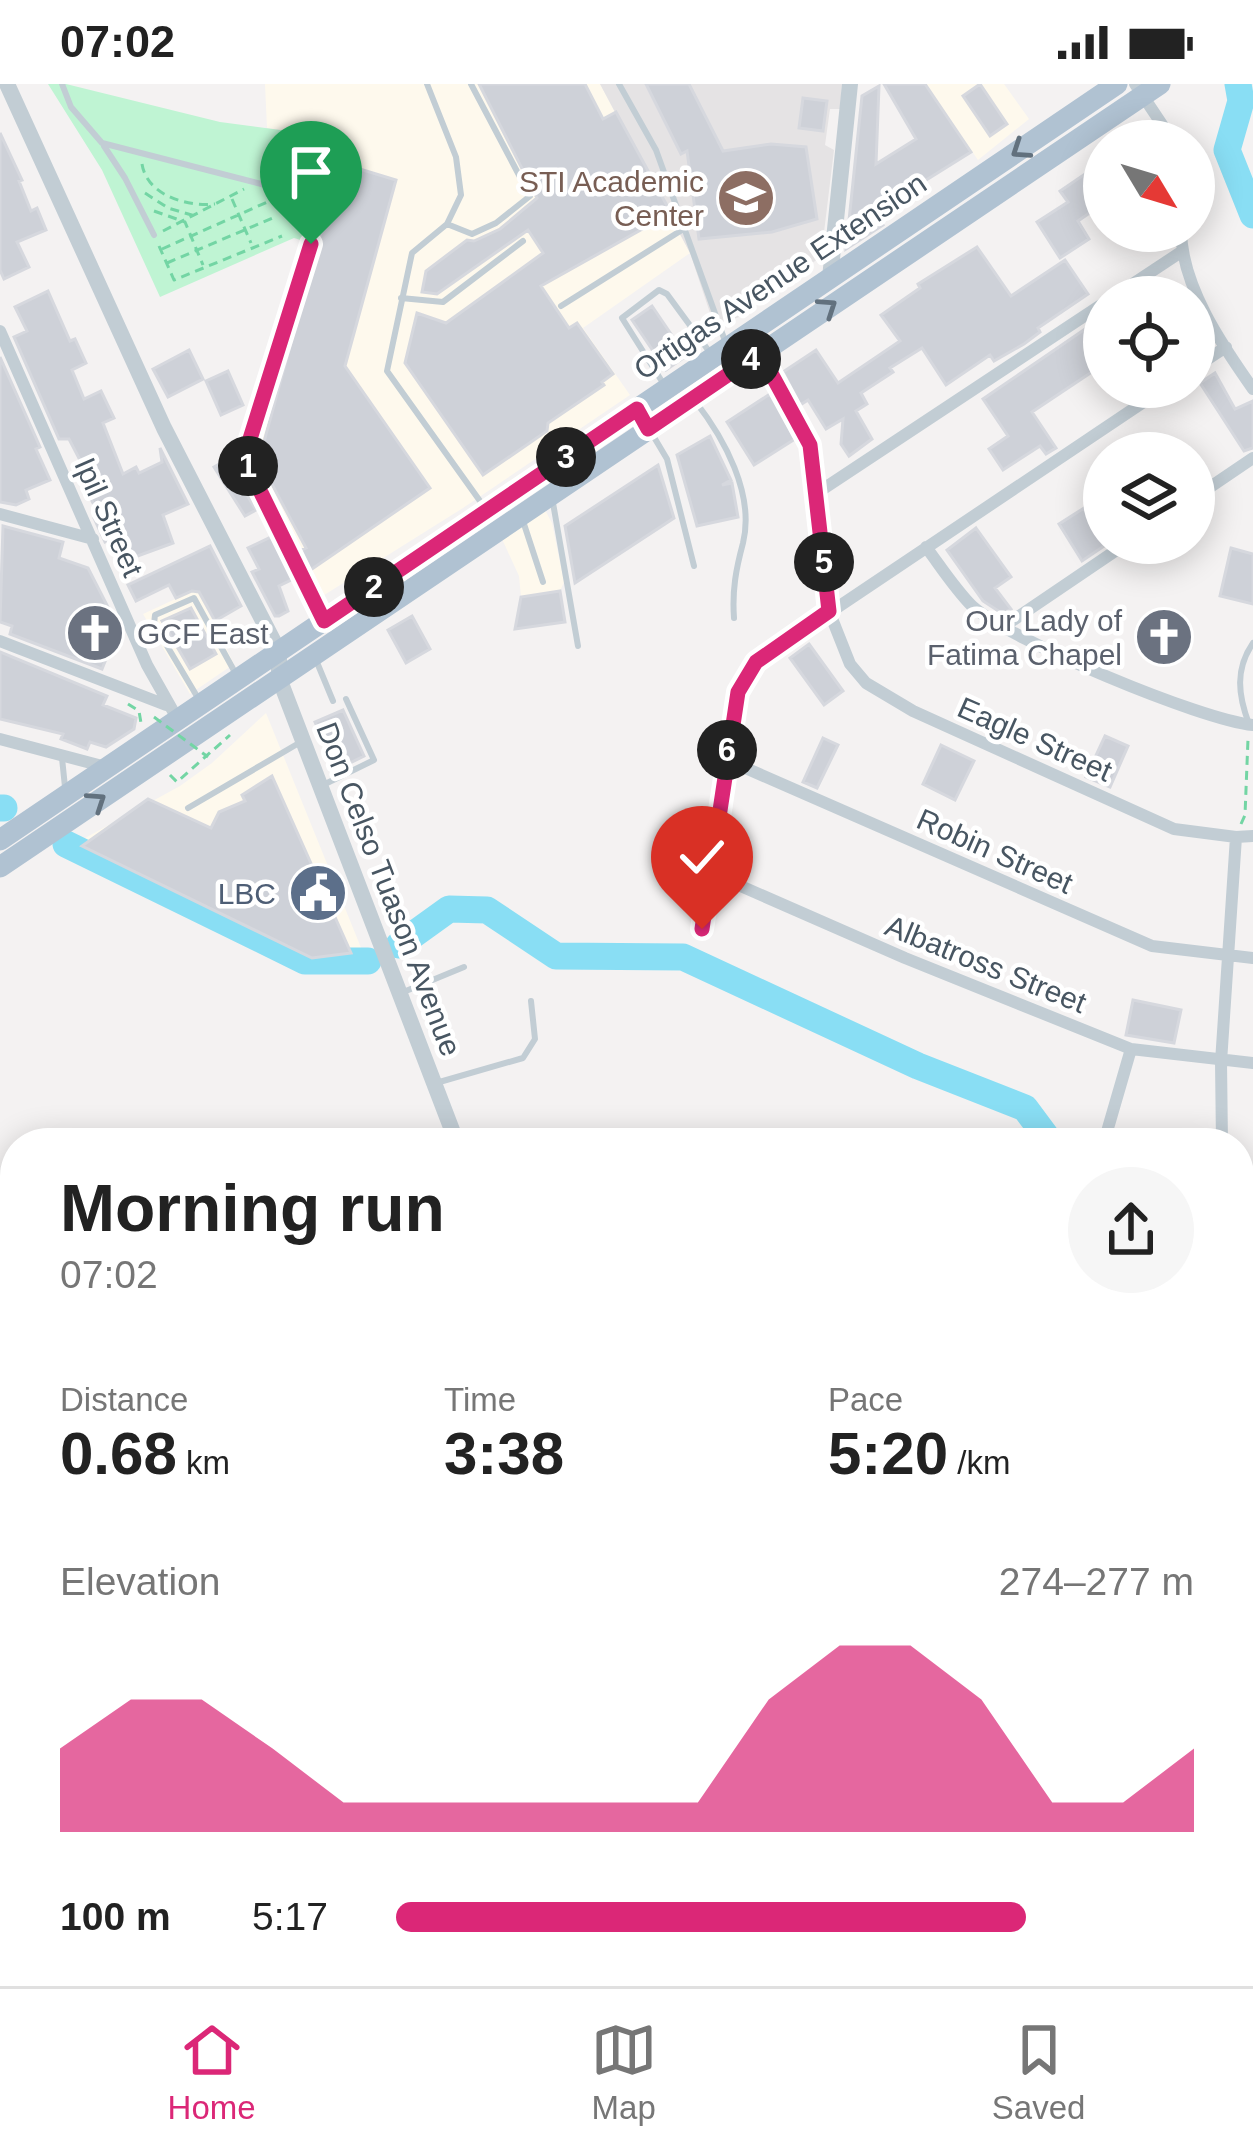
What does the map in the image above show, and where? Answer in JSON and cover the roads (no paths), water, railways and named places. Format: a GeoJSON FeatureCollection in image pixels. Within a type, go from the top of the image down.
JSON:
{"type":"FeatureCollection","features":[{"type":"Feature","properties":{"kind":"main road","name":"Ortigas Avenue Extension"},"geometry":{"type":"LineString","coordinates":[[0,867],[551,494],[642,419],[667,388],[1117,84]]}},
{"type":"Feature","properties":{"kind":"main road","name":"Ortigas Avenue Extension"},"geometry":{"type":"LineString","coordinates":[[0,840],[107,767],[172,712],[202,704],[487,511],[642,419],[693,398],[1146,88]]}},
{"type":"Feature","properties":{"kind":"street"},"geometry":{"type":"LineString","coordinates":[[7,84],[164,428],[280,652]]}},
{"type":"Feature","properties":{"kind":"street"},"geometry":{"type":"LineString","coordinates":[[830,278],[850,84]]}},
{"type":"Feature","properties":{"kind":"street"},"geometry":{"type":"LineString","coordinates":[[1146,88],[1162,120]]}},
{"type":"Feature","properties":{"kind":"street"},"geometry":{"type":"LineString","coordinates":[[1145,276],[1181,252],[1197,294],[1253,389]]}},
{"type":"Feature","properties":{"kind":"street"},"geometry":{"type":"LineString","coordinates":[[818,493],[1083,317]]}},
{"type":"Feature","properties":{"kind":"street","name":"Ipil Street"},"geometry":{"type":"LineString","coordinates":[[0,331],[172,712]]}},
{"type":"Feature","properties":{"kind":"street"},"geometry":{"type":"LineString","coordinates":[[1215,354],[1226,346]]}},
{"type":"Feature","properties":{"kind":"street","name":"Eagle Street"},"geometry":{"type":"LineString","coordinates":[[760,353],[810,445],[829,611],[850,664],[866,683],[913,711],[1174,829],[1253,836]]}},
{"type":"Feature","properties":{"kind":"street"},"geometry":{"type":"LineString","coordinates":[[702,929],[738,692],[756,662],[1134,408]]}},
{"type":"Feature","properties":{"kind":"street"},"geometry":{"type":"LineString","coordinates":[[1215,484],[1253,458]]}},
{"type":"Feature","properties":{"kind":"street"},"geometry":{"type":"LineString","coordinates":[[0,514],[94,539]]}},
{"type":"Feature","properties":{"kind":"street"},"geometry":{"type":"LineString","coordinates":[[926,547],[974,607],[1003,627],[1186,708],[1251,725]]}},
{"type":"Feature","properties":{"kind":"street"},"geometry":{"type":"LineString","coordinates":[[1003,627],[1096,564]]}},
{"type":"Feature","properties":{"kind":"street"},"geometry":{"type":"LineString","coordinates":[[0,641],[172,712]]}},
{"type":"Feature","properties":{"kind":"street","name":"Don Celso Tuason Avenue"},"geometry":{"type":"LineString","coordinates":[[280,652],[279,678],[451,1128]]}},
{"type":"Feature","properties":{"kind":"street"},"geometry":{"type":"LineString","coordinates":[[0,740],[107,767]]}},
{"type":"Feature","properties":{"kind":"street","name":"Robin Street"},"geometry":{"type":"LineString","coordinates":[[725,759],[1152,946],[1253,958]]}},
{"type":"Feature","properties":{"kind":"street"},"geometry":{"type":"LineString","coordinates":[[1222,1128],[1236,838]]}},
{"type":"Feature","properties":{"kind":"street","name":"Albatross Street"},"geometry":{"type":"LineString","coordinates":[[711,873],[1131,1049],[1253,1063]]}},
{"type":"Feature","properties":{"kind":"street"},"geometry":{"type":"LineString","coordinates":[[1108,1128],[1131,1049]]}},
{"type":"Feature","properties":{"kind":"lane"},"geometry":{"type":"LineString","coordinates":[[62,84],[71,107],[125,178],[154,235]]}},
{"type":"Feature","properties":{"kind":"lane"},"geometry":{"type":"LineString","coordinates":[[427,84],[456,157],[461,195],[447,224],[412,253],[387,371],[487,511]]}},
{"type":"Feature","properties":{"kind":"lane"},"geometry":{"type":"LineString","coordinates":[[447,224],[472,234],[496,223],[530,196],[471,84]]}},
{"type":"Feature","properties":{"kind":"lane"},"geometry":{"type":"LineString","coordinates":[[619,84],[656,150],[686,228],[720,352]]}},
{"type":"Feature","properties":{"kind":"lane"},"geometry":{"type":"LineString","coordinates":[[102,143],[292,192],[307,197],[313,206],[311,244],[244,458],[324,621]]}},
{"type":"Feature","properties":{"kind":"lane"},"geometry":{"type":"LineString","coordinates":[[561,306],[686,228]]}},
{"type":"Feature","properties":{"kind":"lane"},"geometry":{"type":"LineString","coordinates":[[401,298],[442,302],[523,241]]}},
{"type":"Feature","properties":{"kind":"lane"},"geometry":{"type":"LineString","coordinates":[[667,388],[622,318],[659,290],[720,352]]}},
{"type":"Feature","properties":{"kind":"lane"},"geometry":{"type":"LineString","coordinates":[[693,398],[716,427],[731,458],[745,521],[743,543],[734,563],[734,618]]}},
{"type":"Feature","properties":{"kind":"lane"},"geometry":{"type":"LineString","coordinates":[[416,407],[426,400]]}},
{"type":"Feature","properties":{"kind":"lane"},"geometry":{"type":"LineString","coordinates":[[642,419],[668,459],[694,566]]}},
{"type":"Feature","properties":{"kind":"lane"},"geometry":{"type":"LineString","coordinates":[[551,494],[578,646]]}},
{"type":"Feature","properties":{"kind":"lane"},"geometry":{"type":"LineString","coordinates":[[521,514],[543,582]]}},
{"type":"Feature","properties":{"kind":"lane"},"geometry":{"type":"LineString","coordinates":[[202,704],[154,623],[155,615],[194,598],[238,679]]}},
{"type":"Feature","properties":{"kind":"lane"},"geometry":{"type":"LineString","coordinates":[[1251,725],[1241,704],[1239,668],[1253,643]]}},
{"type":"Feature","properties":{"kind":"lane"},"geometry":{"type":"LineString","coordinates":[[313,654],[333,700]]}},
{"type":"Feature","properties":{"kind":"lane"},"geometry":{"type":"LineString","coordinates":[[323,785],[374,760],[346,699]]}},
{"type":"Feature","properties":{"kind":"lane"},"geometry":{"type":"LineString","coordinates":[[188,808],[305,740]]}},
{"type":"Feature","properties":{"kind":"lane"},"geometry":{"type":"LineString","coordinates":[[62,755],[65,795]]}},
{"type":"Feature","properties":{"kind":"lane"},"geometry":{"type":"LineString","coordinates":[[399,994],[464,967]]}},
{"type":"Feature","properties":{"kind":"lane"},"geometry":{"type":"LineString","coordinates":[[434,1084],[523,1058],[536,1039],[531,1001]]}},
{"type":"Feature","properties":{"kind":"waterway"},"geometry":{"type":"LineString","coordinates":[[1238,84],[1241,101],[1227,150],[1253,215]]}},
{"type":"Feature","properties":{"kind":"waterway"},"geometry":{"type":"LineString","coordinates":[[66,844],[305,961],[368,961]]}},
{"type":"Feature","properties":{"kind":"waterway"},"geometry":{"type":"LineString","coordinates":[[399,945],[449,909],[487,910],[556,956],[683,957],[918,1066],[1025,1108],[1040,1128]]}},
{"type":"Feature","properties":{"kind":"place","name":"STI Academic Center"},"geometry":{"type":"Point","coordinates":[746,198]}},
{"type":"Feature","properties":{"kind":"place","name":"GCF East"},"geometry":{"type":"Point","coordinates":[95,633]}},
{"type":"Feature","properties":{"kind":"place","name":"Our Lady of Fatima Chapel"},"geometry":{"type":"Point","coordinates":[1164,637]}},
{"type":"Feature","properties":{"kind":"place","name":"LBC"},"geometry":{"type":"Point","coordinates":[318,893]}}]}
